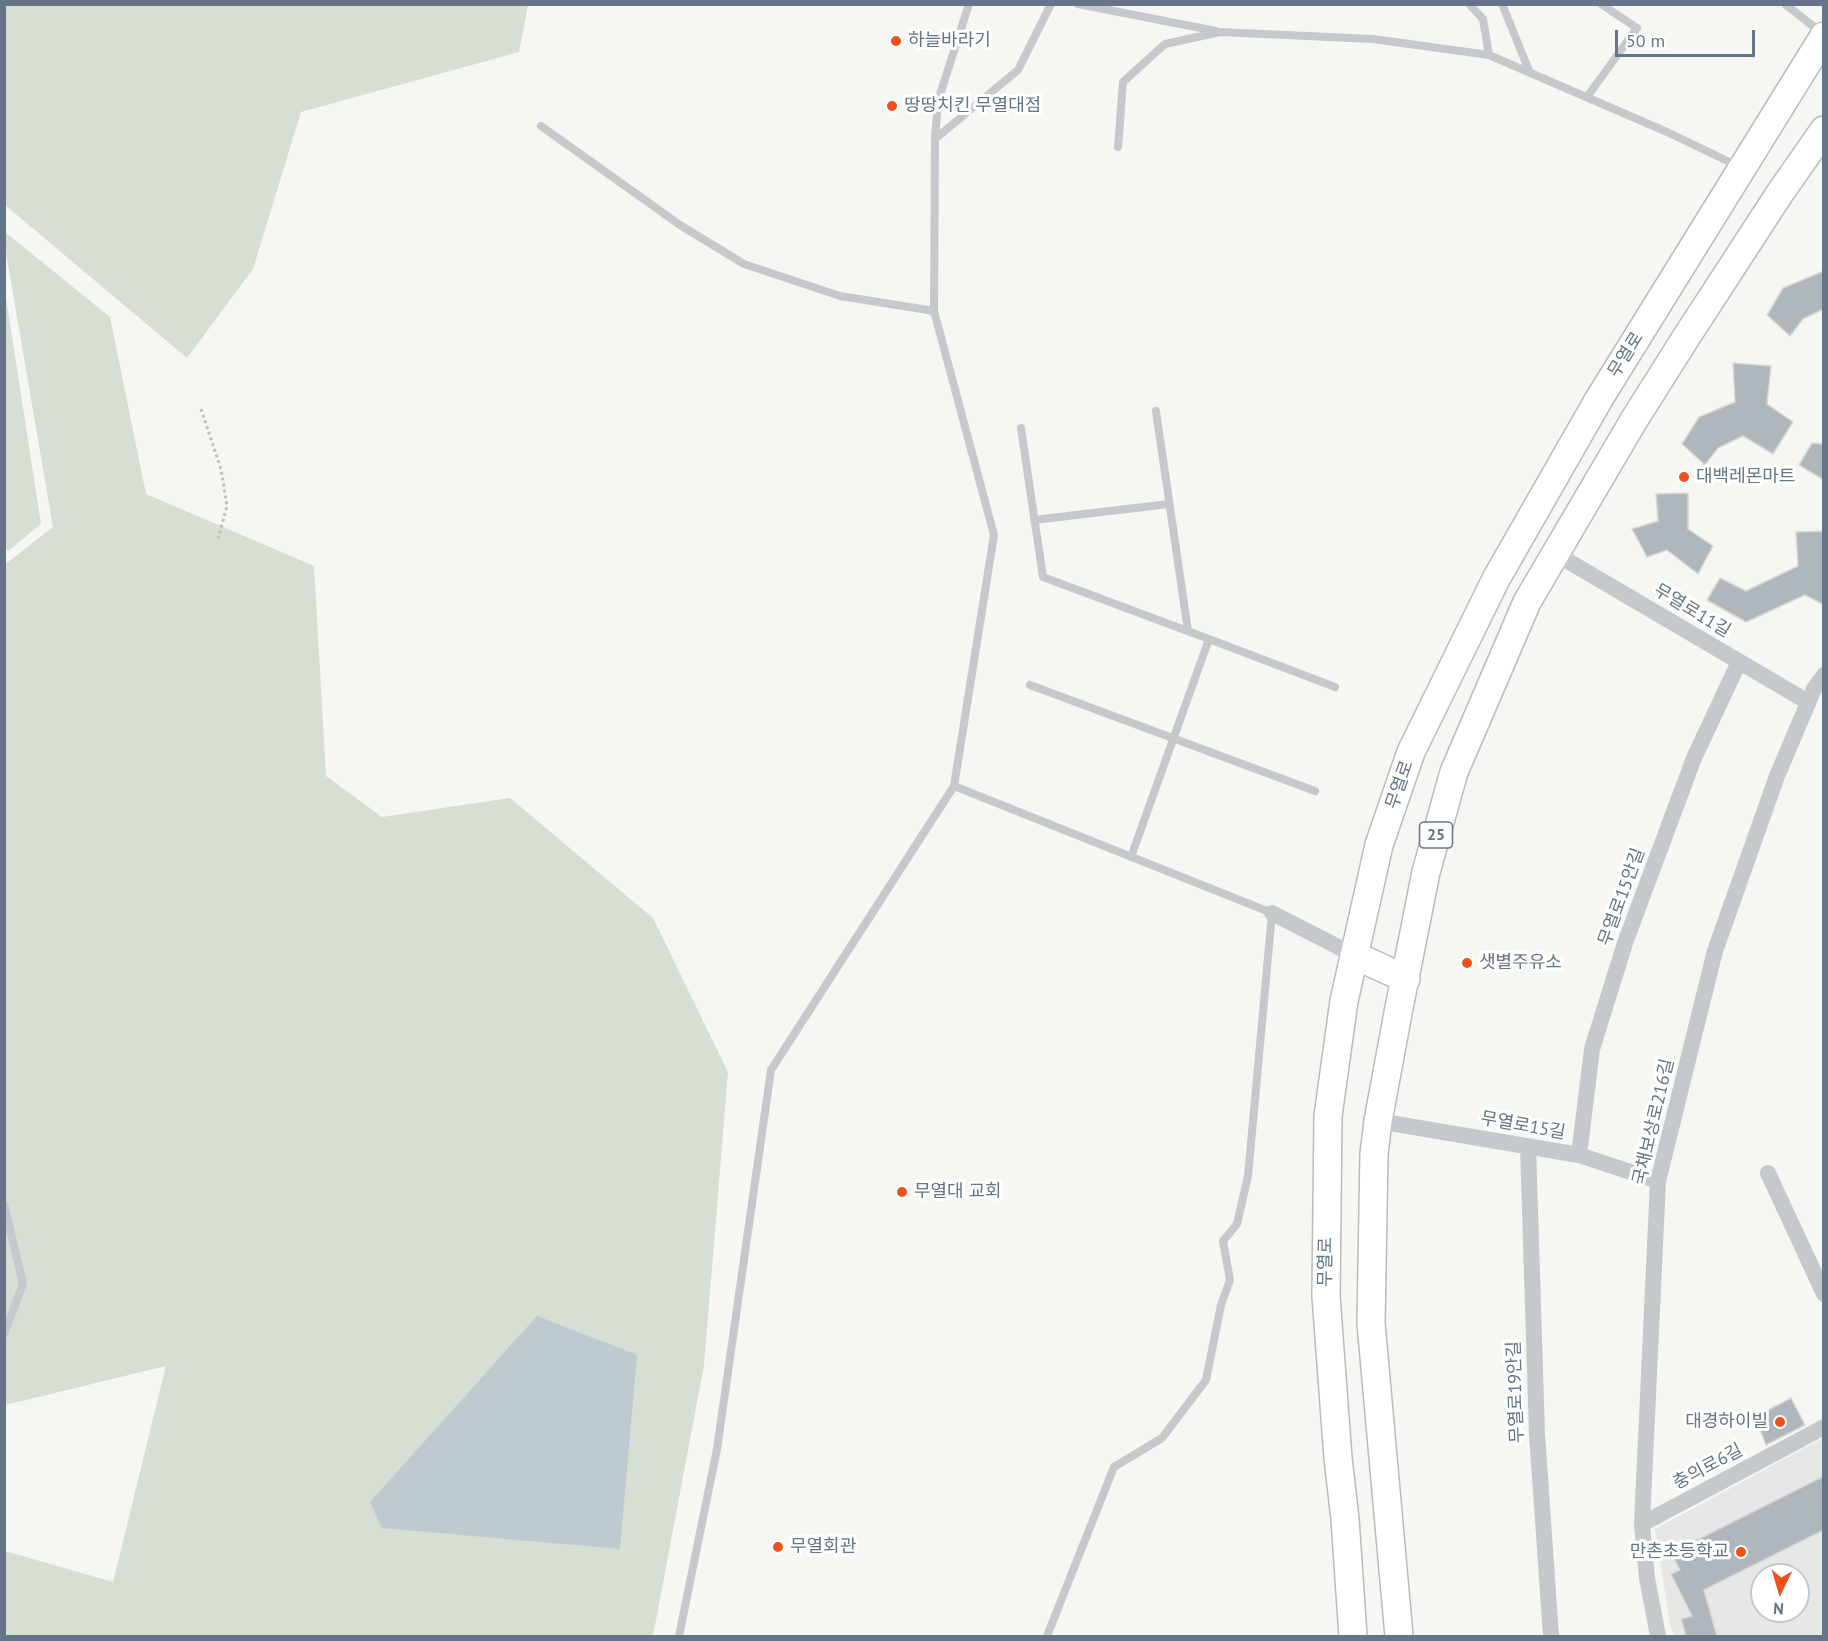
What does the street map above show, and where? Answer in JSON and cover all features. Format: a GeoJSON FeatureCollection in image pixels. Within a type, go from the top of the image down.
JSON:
{"type":"FeatureCollection","features":[{"type":"Feature","properties":{"kind":"main road","name":"무열로"},"geometry":{"type":"LineString","coordinates":[[1353,1636],[1326,1296],[1328,1116],[1344,1001],[1379,845],[1411,752],[1496,579],[1599,399],[1824,35]]}},
{"type":"Feature","properties":{"kind":"main road","name":"25"},"geometry":{"type":"LineString","coordinates":[[1399,1636],[1371,1323],[1374,1154],[1378,1121],[1426,872],[1454,772],[1527,602],[1634,420],[1774,202],[1824,130]]}},
{"type":"Feature","properties":{"kind":"main road"},"geometry":{"type":"LineString","coordinates":[[1669,284],[1663,314],[1647,352],[1648,366],[1655,369],[1677,352]]}},
{"type":"Feature","properties":{"kind":"main road"},"geometry":{"type":"LineString","coordinates":[[1354,956],[1406,979]]}},
{"type":"Feature","properties":{"kind":"street","name":"무열로11길"},"geometry":{"type":"LineString","coordinates":[[1556,554],[1808,702]]}},
{"type":"Feature","properties":{"kind":"street","name":"무열로15안길"},"geometry":{"type":"LineString","coordinates":[[1579,1155],[1592,1049],[1625,943],[1694,758],[1739,662]]}},
{"type":"Feature","properties":{"kind":"street","name":"국채보상로216길"},"geometry":{"type":"LineString","coordinates":[[1658,1636],[1647,1578],[1642,1524],[1658,1181],[1715,951],[1778,776],[1808,702],[1824,675]]}},
{"type":"Feature","properties":{"kind":"street"},"geometry":{"type":"LineString","coordinates":[[1272,913],[1354,956]]}},
{"type":"Feature","properties":{"kind":"street","name":"무열로15길"},"geometry":{"type":"LineString","coordinates":[[1378,1121],[1579,1155],[1658,1181]]}},
{"type":"Feature","properties":{"kind":"street","name":"무열로19안길"},"geometry":{"type":"LineString","coordinates":[[1528,1146],[1537,1434],[1551,1636]]}},
{"type":"Feature","properties":{"kind":"street"},"geometry":{"type":"LineString","coordinates":[[1767,1173],[1824,1294]]}},
{"type":"Feature","properties":{"kind":"street","name":"충의로6길"},"geometry":{"type":"LineString","coordinates":[[1642,1524],[1824,1427]]}},
{"type":"Feature","properties":{"kind":"lane"},"geometry":{"type":"LineString","coordinates":[[679,1636],[717,1449],[771,1071],[954,786],[994,535],[934,310],[934,139],[938,101],[969,4]]}},
{"type":"Feature","properties":{"kind":"lane"},"geometry":{"type":"LineString","coordinates":[[934,139],[1018,70],[1051,4]]}},
{"type":"Feature","properties":{"kind":"lane"},"geometry":{"type":"LineString","coordinates":[[1078,4],[1220,32],[1373,39],[1489,54],[1666,132],[1741,168]]}},
{"type":"Feature","properties":{"kind":"lane"},"geometry":{"type":"LineString","coordinates":[[1469,4],[1484,19],[1489,54]]}},
{"type":"Feature","properties":{"kind":"lane"},"geometry":{"type":"LineString","coordinates":[[1502,4],[1530,73]]}},
{"type":"Feature","properties":{"kind":"lane"},"geometry":{"type":"LineString","coordinates":[[1587,97],[1637,28],[1601,4]]}},
{"type":"Feature","properties":{"kind":"lane"},"geometry":{"type":"LineString","coordinates":[[1785,4],[1824,35]]}},
{"type":"Feature","properties":{"kind":"lane"},"geometry":{"type":"LineString","coordinates":[[1118,147],[1123,82],[1165,44],[1220,32]]}},
{"type":"Feature","properties":{"kind":"lane"},"geometry":{"type":"LineString","coordinates":[[541,126],[680,225],[744,264],[840,296],[934,310]]}},
{"type":"Feature","properties":{"kind":"lane"},"geometry":{"type":"LineString","coordinates":[[1156,411],[1188,631]]}},
{"type":"Feature","properties":{"kind":"lane"},"geometry":{"type":"LineString","coordinates":[[1021,428],[1043,577],[1335,687]]}},
{"type":"Feature","properties":{"kind":"lane"},"geometry":{"type":"LineString","coordinates":[[1034,520],[1169,504]]}},
{"type":"Feature","properties":{"kind":"lane"},"geometry":{"type":"LineString","coordinates":[[1131,857],[1209,639]]}},
{"type":"Feature","properties":{"kind":"lane"},"geometry":{"type":"LineString","coordinates":[[1030,685],[1316,791]]}},
{"type":"Feature","properties":{"kind":"lane"},"geometry":{"type":"LineString","coordinates":[[954,786],[1272,913],[1248,1176],[1237,1224],[1223,1240],[1230,1280],[1221,1305],[1206,1380],[1162,1438],[1114,1467],[1047,1636]]}},
{"type":"Feature","properties":{"kind":"lane"},"geometry":{"type":"LineString","coordinates":[[4,1204],[23,1284],[4,1334]]}},
{"type":"Feature","properties":{"kind":"path"},"geometry":{"type":"LineString","coordinates":[[201,409],[222,469],[227,506],[218,539]]}},
{"type":"Feature","properties":{"kind":"shaded area"},"geometry":{"type":"Polygon","coordinates":[[[4,5],[528,5],[519,52],[301,112],[253,269],[187,358],[5,205],[4,5]]]}},
{"type":"Feature","properties":{"kind":"shaded area"},"geometry":{"type":"Polygon","coordinates":[[[5,232],[110,317],[146,494],[314,566],[326,776],[382,817],[510,798],[653,918],[728,1072],[704,1365],[653,1636],[5,1636],[5,1551],[113,1582],[166,1366],[5,1405],[5,560],[7,563],[53,527],[5,247],[5,232]]]}},
{"type":"Feature","properties":{"kind":"shaded area"},"geometry":{"type":"Polygon","coordinates":[[[4,285],[41,524],[8,551],[4,545],[4,285]]]}},
{"type":"Feature","properties":{"kind":"shaded area"},"geometry":{"type":"Polygon","coordinates":[[[537,1316],[637,1355],[620,1549],[382,1528],[370,1502],[537,1316]]]}},
{"type":"Feature","properties":{"kind":"shaded area","name":"만촌초등학교"},"geometry":{"type":"Polygon","coordinates":[[[1823,1438],[1823,1636],[1674,1636],[1655,1529],[1823,1438]]]}},
{"type":"Feature","properties":{"kind":"building"},"geometry":{"type":"Polygon","coordinates":[[[1824,271],[1824,309],[1803,319],[1790,336],[1767,315],[1783,288],[1824,271]]]}},
{"type":"Feature","properties":{"kind":"building"},"geometry":{"type":"Polygon","coordinates":[[[1733,363],[1771,366],[1767,404],[1793,422],[1773,454],[1743,436],[1718,448],[1705,465],[1682,444],[1699,417],[1735,402],[1733,363]]]}},
{"type":"Feature","properties":{"kind":"building"},"geometry":{"type":"Polygon","coordinates":[[[1812,443],[1824,444],[1824,480],[1799,465],[1812,443]]]}},
{"type":"Feature","properties":{"kind":"building"},"geometry":{"type":"Polygon","coordinates":[[[1688,493],[1688,529],[1713,546],[1698,574],[1667,550],[1647,557],[1632,529],[1658,521],[1656,494],[1688,493]]]}},
{"type":"Feature","properties":{"kind":"building"},"geometry":{"type":"Polygon","coordinates":[[[1824,531],[1824,605],[1805,595],[1746,622],[1707,600],[1720,578],[1746,591],[1798,566],[1796,532],[1824,531]]]}},
{"type":"Feature","properties":{"kind":"building","name":"대경하이빌"},"geometry":{"type":"Polygon","coordinates":[[[1791,1398],[1805,1425],[1766,1445],[1755,1417],[1791,1398]]]}},
{"type":"Feature","properties":{"kind":"building"},"geometry":{"type":"Polygon","coordinates":[[[1824,1476],[1824,1530],[1758,1563],[1750,1563],[1750,1567],[1704,1590],[1717,1636],[1686,1636],[1681,1619],[1692,1616],[1671,1574],[1680,1570],[1671,1553],[1824,1476]]]}},
{"type":"Feature","properties":{"kind":"place","name":"하늘바라기"},"geometry":{"type":"Point","coordinates":[896,41]}},
{"type":"Feature","properties":{"kind":"place","name":"땅땅치킨 무열대점"},"geometry":{"type":"Point","coordinates":[892,106]}},
{"type":"Feature","properties":{"kind":"place","name":"대백레몬마트"},"geometry":{"type":"Point","coordinates":[1684,477]}},
{"type":"Feature","properties":{"kind":"place","name":"샛별주유소"},"geometry":{"type":"Point","coordinates":[1467,963]}},
{"type":"Feature","properties":{"kind":"place","name":"무열대 교회"},"geometry":{"type":"Point","coordinates":[902,1192]}},
{"type":"Feature","properties":{"kind":"place","name":"대경하이빌"},"geometry":{"type":"Point","coordinates":[1780,1422]}},
{"type":"Feature","properties":{"kind":"place","name":"무열회관"},"geometry":{"type":"Point","coordinates":[778,1547]}},
{"type":"Feature","properties":{"kind":"place","name":"만촌초등학교"},"geometry":{"type":"Point","coordinates":[1741,1552]}}]}
